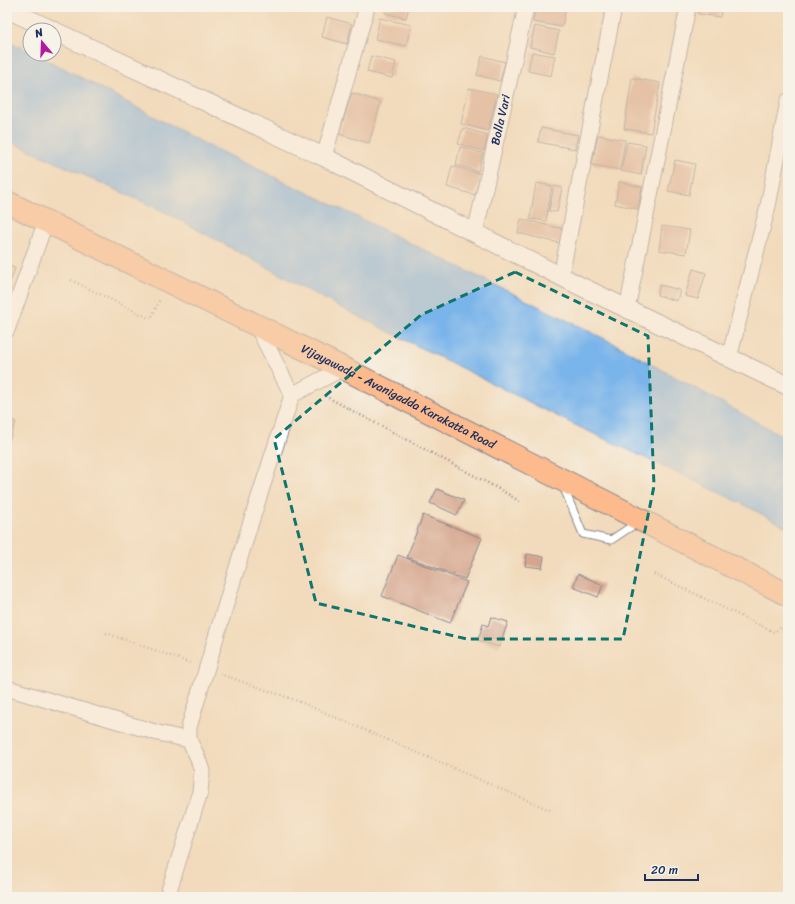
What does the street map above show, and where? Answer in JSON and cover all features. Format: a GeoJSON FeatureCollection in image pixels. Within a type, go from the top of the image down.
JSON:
{"type":"FeatureCollection","features":[{"type":"Feature","properties":{"kind":"main road","name":"Vijayawada - Avanigadda Karakatta Road"},"geometry":{"type":"LineString","coordinates":[[7,202],[343,368],[788,595]]}},
{"type":"Feature","properties":{"kind":"street"},"geometry":{"type":"LineString","coordinates":[[324,158],[367,7]]}},
{"type":"Feature","properties":{"kind":"street","name":"Bolla Vari"},"geometry":{"type":"LineString","coordinates":[[475,233],[526,7]]}},
{"type":"Feature","properties":{"kind":"street"},"geometry":{"type":"LineString","coordinates":[[561,276],[614,7]]}},
{"type":"Feature","properties":{"kind":"street"},"geometry":{"type":"LineString","coordinates":[[627,309],[688,7]]}},
{"type":"Feature","properties":{"kind":"street"},"geometry":{"type":"LineString","coordinates":[[7,9],[35,22]]}},
{"type":"Feature","properties":{"kind":"street"},"geometry":{"type":"LineString","coordinates":[[62,34],[324,158],[627,309],[788,386]]}},
{"type":"Feature","properties":{"kind":"street"},"geometry":{"type":"LineString","coordinates":[[729,358],[768,206],[788,101]]}},
{"type":"Feature","properties":{"kind":"street"},"geometry":{"type":"LineString","coordinates":[[7,330],[46,220]]}},
{"type":"Feature","properties":{"kind":"street"},"geometry":{"type":"LineString","coordinates":[[167,897],[200,792],[202,771],[189,740],[189,727],[248,531],[292,395],[257,326]]}},
{"type":"Feature","properties":{"kind":"street"},"geometry":{"type":"LineString","coordinates":[[292,395],[343,368]]}},
{"type":"Feature","properties":{"kind":"street"},"geometry":{"type":"LineString","coordinates":[[7,688],[158,733],[189,740]]}},
{"type":"Feature","properties":{"kind":"lane"},"geometry":{"type":"LineString","coordinates":[[560,479],[582,534],[611,540],[640,520]]}},
{"type":"Feature","properties":{"kind":"path"},"geometry":{"type":"LineString","coordinates":[[71,280],[151,319],[168,281]]}},
{"type":"Feature","properties":{"kind":"path"},"geometry":{"type":"LineString","coordinates":[[308,387],[519,501]]}},
{"type":"Feature","properties":{"kind":"path"},"geometry":{"type":"LineString","coordinates":[[654,574],[774,632],[784,626],[788,619]]}},
{"type":"Feature","properties":{"kind":"path"},"geometry":{"type":"LineString","coordinates":[[784,626],[788,637]]}},
{"type":"Feature","properties":{"kind":"path"},"geometry":{"type":"LineString","coordinates":[[106,633],[298,701],[552,811]]}},
{"type":"Feature","properties":{"kind":"highlighted area"},"geometry":{"type":"Polygon","coordinates":[[[515,272],[648,336],[654,486],[623,639],[467,639],[316,603],[274,439],[421,315],[515,272]]]}},
{"type":"Feature","properties":{"kind":"water"},"geometry":{"type":"Polygon","coordinates":[[[7,40],[22,48],[22,62],[51,62],[207,145],[323,200],[613,343],[788,439],[788,528],[741,503],[569,422],[332,303],[167,213],[7,140],[7,40]]]}},
{"type":"Feature","properties":{"kind":"building"},"geometry":{"type":"Polygon","coordinates":[[[342,7],[357,7],[355,11],[342,7]]]}},
{"type":"Feature","properties":{"kind":"building"},"geometry":{"type":"Polygon","coordinates":[[[386,7],[409,7],[406,18],[385,13],[386,7]]]}},
{"type":"Feature","properties":{"kind":"building"},"geometry":{"type":"Polygon","coordinates":[[[536,7],[566,7],[562,27],[533,22],[536,7]]]}},
{"type":"Feature","properties":{"kind":"building"},"geometry":{"type":"Polygon","coordinates":[[[699,7],[722,7],[720,17],[698,14],[699,7]]]}},
{"type":"Feature","properties":{"kind":"building"},"geometry":{"type":"Polygon","coordinates":[[[327,17],[352,24],[347,44],[322,37],[327,17]]]}},
{"type":"Feature","properties":{"kind":"building"},"geometry":{"type":"Polygon","coordinates":[[[380,18],[411,25],[406,46],[375,39],[380,18]]]}},
{"type":"Feature","properties":{"kind":"building"},"geometry":{"type":"Polygon","coordinates":[[[535,26],[559,31],[554,53],[530,47],[535,26]]]}},
{"type":"Feature","properties":{"kind":"building"},"geometry":{"type":"Polygon","coordinates":[[[532,52],[555,56],[551,76],[528,71],[532,52]]]}},
{"type":"Feature","properties":{"kind":"building"},"geometry":{"type":"Polygon","coordinates":[[[371,56],[396,62],[392,78],[367,72],[371,56]]]}},
{"type":"Feature","properties":{"kind":"building"},"geometry":{"type":"Polygon","coordinates":[[[482,56],[505,62],[500,81],[477,75],[482,56]]]}},
{"type":"Feature","properties":{"kind":"building"},"geometry":{"type":"Polygon","coordinates":[[[632,78],[660,83],[651,133],[624,129],[632,78]]]}},
{"type":"Feature","properties":{"kind":"building"},"geometry":{"type":"Polygon","coordinates":[[[469,88],[497,94],[488,131],[461,124],[469,88]]]}},
{"type":"Feature","properties":{"kind":"building"},"geometry":{"type":"Polygon","coordinates":[[[352,93],[381,102],[369,143],[339,134],[352,93]]]}},
{"type":"Feature","properties":{"kind":"building"},"geometry":{"type":"Polygon","coordinates":[[[463,128],[488,135],[484,151],[458,144],[463,128]]]}},
{"type":"Feature","properties":{"kind":"building"},"geometry":{"type":"Polygon","coordinates":[[[541,128],[578,135],[575,149],[538,142],[541,128]]]}},
{"type":"Feature","properties":{"kind":"building"},"geometry":{"type":"Polygon","coordinates":[[[598,135],[625,140],[620,170],[592,165],[598,135]]]}},
{"type":"Feature","properties":{"kind":"building"},"geometry":{"type":"Polygon","coordinates":[[[627,142],[646,145],[641,175],[621,171],[627,142]]]}},
{"type":"Feature","properties":{"kind":"building"},"geometry":{"type":"Polygon","coordinates":[[[460,147],[483,153],[478,171],[456,165],[460,147]]]}},
{"type":"Feature","properties":{"kind":"building"},"geometry":{"type":"Polygon","coordinates":[[[675,160],[695,164],[689,195],[668,191],[675,160]]]}},
{"type":"Feature","properties":{"kind":"building"},"geometry":{"type":"Polygon","coordinates":[[[452,166],[481,174],[475,195],[447,187],[452,166]]]}},
{"type":"Feature","properties":{"kind":"building"},"geometry":{"type":"Polygon","coordinates":[[[619,182],[642,187],[638,209],[615,204],[619,182]]]}},
{"type":"Feature","properties":{"kind":"building"},"geometry":{"type":"Polygon","coordinates":[[[536,183],[552,186],[546,221],[530,219],[536,183]]]}},
{"type":"Feature","properties":{"kind":"building"},"geometry":{"type":"Polygon","coordinates":[[[554,186],[562,188],[557,212],[549,211],[554,186]]]}},
{"type":"Feature","properties":{"kind":"building"},"geometry":{"type":"Polygon","coordinates":[[[521,219],[563,229],[559,243],[518,233],[521,219]]]}},
{"type":"Feature","properties":{"kind":"building"},"geometry":{"type":"Polygon","coordinates":[[[662,226],[690,230],[686,254],[659,250],[662,226]]]}},
{"type":"Feature","properties":{"kind":"building"},"geometry":{"type":"Polygon","coordinates":[[[7,265],[15,268],[9,285],[7,284],[7,265]]]}},
{"type":"Feature","properties":{"kind":"building"},"geometry":{"type":"Polygon","coordinates":[[[693,269],[706,273],[698,299],[685,296],[693,269]]]}},
{"type":"Feature","properties":{"kind":"building"},"geometry":{"type":"Polygon","coordinates":[[[660,285],[680,290],[677,301],[657,295],[660,285]]]}},
{"type":"Feature","properties":{"kind":"building"},"geometry":{"type":"Polygon","coordinates":[[[7,286],[11,287],[7,298],[7,286]]]}},
{"type":"Feature","properties":{"kind":"building"},"geometry":{"type":"Polygon","coordinates":[[[7,418],[16,422],[8,444],[7,443],[7,418]]]}},
{"type":"Feature","properties":{"kind":"building"},"geometry":{"type":"Polygon","coordinates":[[[437,489],[464,500],[457,515],[430,503],[437,489]]]}},
{"type":"Feature","properties":{"kind":"building"},"geometry":{"type":"Polygon","coordinates":[[[423,515],[482,538],[465,579],[407,557],[423,515]]]}},
{"type":"Feature","properties":{"kind":"building"},"geometry":{"type":"Polygon","coordinates":[[[527,554],[544,557],[542,568],[525,566],[527,554]]]}},
{"type":"Feature","properties":{"kind":"building"},"geometry":{"type":"Polygon","coordinates":[[[398,555],[467,582],[450,623],[382,596],[398,555]]]}},
{"type":"Feature","properties":{"kind":"building"},"geometry":{"type":"Polygon","coordinates":[[[578,574],[603,585],[598,597],[573,587],[578,574]]]}},
{"type":"Feature","properties":{"kind":"building"},"geometry":{"type":"Polygon","coordinates":[[[491,617],[508,622],[499,647],[478,640],[483,624],[488,626],[491,617]]]}}]}
